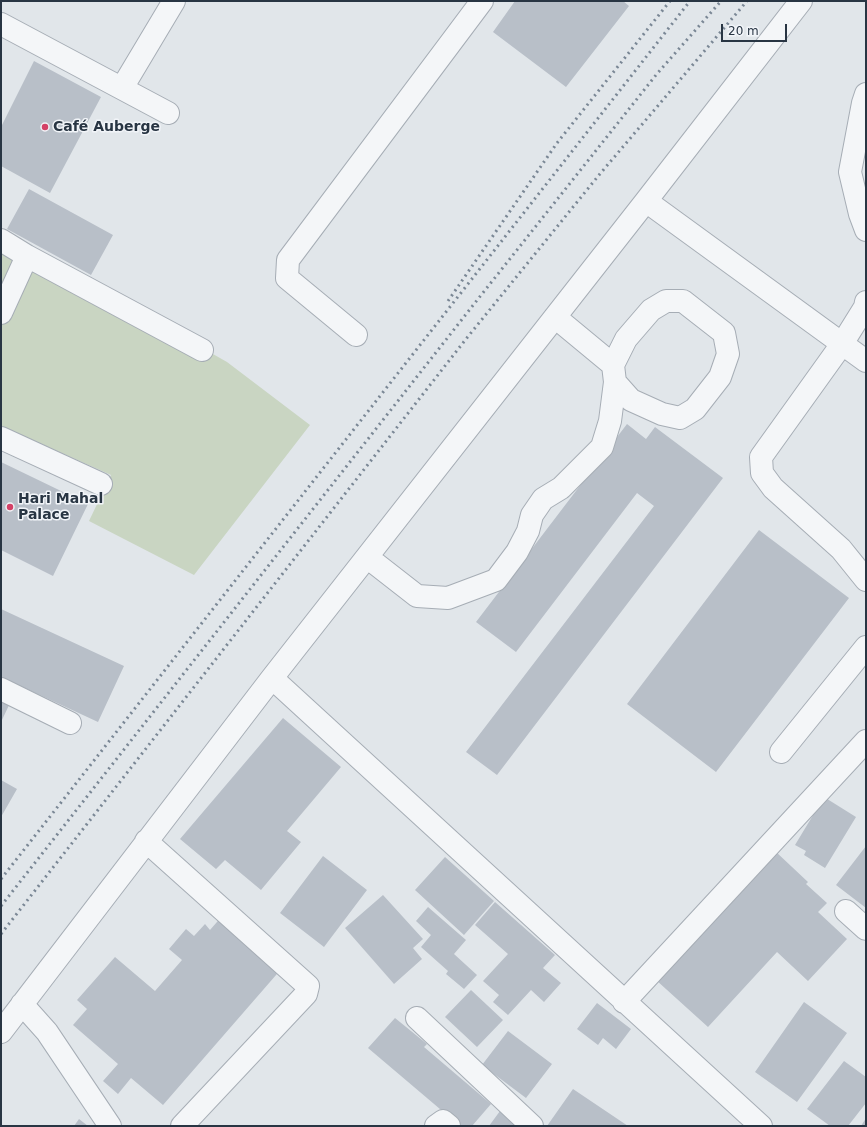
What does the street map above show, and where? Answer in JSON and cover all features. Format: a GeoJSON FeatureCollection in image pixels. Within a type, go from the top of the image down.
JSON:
{"type":"FeatureCollection","features":[{"type":"Feature","properties":{"kind":"street"},"geometry":{"type":"LineString","coordinates":[[122,88],[174,1]]}},
{"type":"Feature","properties":{"kind":"street"},"geometry":{"type":"LineString","coordinates":[[356,335],[287,278],[288,260],[482,1]]}},
{"type":"Feature","properties":{"kind":"street"},"geometry":{"type":"LineString","coordinates":[[1,1032],[272,678],[555,318],[801,1]]}},
{"type":"Feature","properties":{"kind":"street"},"geometry":{"type":"LineString","coordinates":[[1,24],[168,113]]}},
{"type":"Feature","properties":{"kind":"street"},"geometry":{"type":"LineString","coordinates":[[866,94],[850,172],[860,214],[866,230]]}},
{"type":"Feature","properties":{"kind":"street"},"geometry":{"type":"LineString","coordinates":[[646,201],[866,361]]}},
{"type":"Feature","properties":{"kind":"street"},"geometry":{"type":"LineString","coordinates":[[1,240],[27,256],[202,350]]}},
{"type":"Feature","properties":{"kind":"street"},"geometry":{"type":"LineString","coordinates":[[1,313],[27,256]]}},
{"type":"Feature","properties":{"kind":"street"},"geometry":{"type":"LineString","coordinates":[[367,557],[417,596],[448,598],[496,580],[517,552],[528,531],[532,515],[543,499],[561,488],[602,447],[610,421],[614,374],[626,339],[651,310],[666,300],[683,301],[724,332],[728,354],[720,377],[695,409],[680,418],[662,414],[631,400],[614,374],[555,318]]}},
{"type":"Feature","properties":{"kind":"street"},"geometry":{"type":"LineString","coordinates":[[866,302],[865,307],[842,344],[761,456],[762,473],[773,488],[841,549],[866,580]]}},
{"type":"Feature","properties":{"kind":"street"},"geometry":{"type":"LineString","coordinates":[[1,438],[100,484]]}},
{"type":"Feature","properties":{"kind":"street"},"geometry":{"type":"LineString","coordinates":[[781,752],[866,647]]}},
{"type":"Feature","properties":{"kind":"street"},"geometry":{"type":"LineString","coordinates":[[272,678],[761,1126]]}},
{"type":"Feature","properties":{"kind":"street"},"geometry":{"type":"LineString","coordinates":[[1,689],[70,723]]}},
{"type":"Feature","properties":{"kind":"street"},"geometry":{"type":"LineString","coordinates":[[624,1002],[866,742]]}},
{"type":"Feature","properties":{"kind":"street"},"geometry":{"type":"LineString","coordinates":[[146,841],[308,986],[306,994],[182,1126]]}},
{"type":"Feature","properties":{"kind":"street"},"geometry":{"type":"LineString","coordinates":[[846,911],[866,929]]}},
{"type":"Feature","properties":{"kind":"street"},"geometry":{"type":"LineString","coordinates":[[22,1004],[47,1032],[110,1126]]}},
{"type":"Feature","properties":{"kind":"street"},"geometry":{"type":"LineString","coordinates":[[417,1018],[532,1126]]}},
{"type":"Feature","properties":{"kind":"street"},"geometry":{"type":"LineString","coordinates":[[436,1126],[444,1121],[449,1126]]}},
{"type":"Feature","properties":{"kind":"green space"},"geometry":{"type":"Polygon","coordinates":[[[1,234],[227,362],[310,425],[194,575],[89,521],[111,475],[1,426],[1,234]]]}},
{"type":"Feature","properties":{"kind":"building"},"geometry":{"type":"Polygon","coordinates":[[[515,1],[623,1],[629,6],[566,87],[493,32],[515,1]]]}},
{"type":"Feature","properties":{"kind":"building"},"geometry":{"type":"Polygon","coordinates":[[[34,61],[101,97],[50,193],[1,166],[1,127],[34,61]]]}},
{"type":"Feature","properties":{"kind":"building"},"geometry":{"type":"Polygon","coordinates":[[[29,189],[113,235],[91,275],[7,229],[29,189]]]}},
{"type":"Feature","properties":{"kind":"building"},"geometry":{"type":"Polygon","coordinates":[[[627,424],[646,439],[655,427],[723,478],[497,775],[466,752],[654,506],[637,493],[516,652],[476,622],[627,424]]]}},
{"type":"Feature","properties":{"kind":"building"},"geometry":{"type":"Polygon","coordinates":[[[1,462],[88,504],[53,576],[1,550],[1,462]]]}},
{"type":"Feature","properties":{"kind":"building"},"geometry":{"type":"Polygon","coordinates":[[[759,530],[849,598],[716,772],[627,704],[759,530]]]}},
{"type":"Feature","properties":{"kind":"building"},"geometry":{"type":"Polygon","coordinates":[[[1,609],[124,666],[98,722],[1,677],[1,609]]]}},
{"type":"Feature","properties":{"kind":"building"},"geometry":{"type":"Polygon","coordinates":[[[1,696],[11,701],[1,722],[1,696]]]}},
{"type":"Feature","properties":{"kind":"building"},"geometry":{"type":"Polygon","coordinates":[[[283,718],[341,767],[287,831],[301,842],[261,890],[225,860],[216,869],[180,839],[283,718]]]}},
{"type":"Feature","properties":{"kind":"building"},"geometry":{"type":"Polygon","coordinates":[[[1,780],[17,789],[1,817],[1,780]]]}},
{"type":"Feature","properties":{"kind":"building"},"geometry":{"type":"Polygon","coordinates":[[[824,797],[856,817],[825,868],[804,855],[806,851],[795,845],[824,797]]]}},
{"type":"Feature","properties":{"kind":"building"},"geometry":{"type":"Polygon","coordinates":[[[866,846],[866,908],[836,885],[866,846]]]}},
{"type":"Feature","properties":{"kind":"building"},"geometry":{"type":"Polygon","coordinates":[[[775,851],[808,882],[806,884],[827,903],[818,912],[847,939],[808,981],[777,952],[708,1027],[656,980],[775,851]]]}},
{"type":"Feature","properties":{"kind":"building"},"geometry":{"type":"Polygon","coordinates":[[[323,856],[367,890],[324,947],[280,913],[323,856]]]}},
{"type":"Feature","properties":{"kind":"building"},"geometry":{"type":"Polygon","coordinates":[[[445,857],[494,901],[464,935],[415,890],[445,857]]]}},
{"type":"Feature","properties":{"kind":"building"},"geometry":{"type":"Polygon","coordinates":[[[383,895],[423,939],[413,948],[422,959],[394,984],[345,928],[383,895]]]}},
{"type":"Feature","properties":{"kind":"building"},"geometry":{"type":"Polygon","coordinates":[[[495,902],[555,955],[543,968],[561,983],[544,1002],[531,990],[508,1015],[493,1002],[499,995],[483,981],[508,954],[475,925],[495,902]]]}},
{"type":"Feature","properties":{"kind":"building"},"geometry":{"type":"Polygon","coordinates":[[[428,907],[466,940],[454,954],[477,975],[464,989],[446,974],[448,971],[421,947],[431,935],[416,921],[428,907]]]}},
{"type":"Feature","properties":{"kind":"building"},"geometry":{"type":"Polygon","coordinates":[[[223,915],[283,967],[163,1105],[131,1078],[118,1094],[103,1081],[118,1064],[73,1025],[87,1009],[77,1000],[115,957],[155,991],[182,960],[169,949],[186,929],[194,936],[205,924],[210,930],[223,915]]]}},
{"type":"Feature","properties":{"kind":"building"},"geometry":{"type":"Polygon","coordinates":[[[471,990],[503,1020],[477,1047],[445,1017],[471,990]]]}},
{"type":"Feature","properties":{"kind":"building"},"geometry":{"type":"Polygon","coordinates":[[[804,1002],[847,1033],[797,1102],[755,1072],[804,1002]]]}},
{"type":"Feature","properties":{"kind":"building"},"geometry":{"type":"Polygon","coordinates":[[[597,1003],[631,1029],[616,1049],[603,1038],[598,1045],[577,1029],[597,1003]]]}},
{"type":"Feature","properties":{"kind":"building"},"geometry":{"type":"Polygon","coordinates":[[[395,1018],[427,1044],[424,1047],[491,1104],[472,1126],[460,1126],[368,1048],[395,1018]]]}},
{"type":"Feature","properties":{"kind":"building"},"geometry":{"type":"Polygon","coordinates":[[[508,1031],[552,1064],[526,1098],[482,1065],[508,1031]]]}},
{"type":"Feature","properties":{"kind":"building"},"geometry":{"type":"Polygon","coordinates":[[[844,1061],[866,1077],[866,1103],[848,1126],[830,1126],[807,1109],[844,1061]]]}},
{"type":"Feature","properties":{"kind":"building"},"geometry":{"type":"Polygon","coordinates":[[[573,1089],[628,1126],[547,1126],[573,1089]]]}},
{"type":"Feature","properties":{"kind":"building"},"geometry":{"type":"Polygon","coordinates":[[[500,1111],[520,1126],[489,1126],[500,1111]]]}},
{"type":"Feature","properties":{"kind":"building"},"geometry":{"type":"Polygon","coordinates":[[[866,1118],[866,1126],[861,1126],[866,1118]]]}},
{"type":"Feature","properties":{"kind":"building"},"geometry":{"type":"Polygon","coordinates":[[[79,1119],[88,1126],[74,1126],[79,1119]]]}},
{"type":"Feature","properties":{"kind":"railway"},"geometry":{"type":"LineString","coordinates":[[448,301],[557,143],[670,1]]}},
{"type":"Feature","properties":{"kind":"railway"},"geometry":{"type":"LineString","coordinates":[[1,879],[690,1]]}},
{"type":"Feature","properties":{"kind":"railway"},"geometry":{"type":"LineString","coordinates":[[1,906],[656,75],[721,1]]}},
{"type":"Feature","properties":{"kind":"railway"},"geometry":{"type":"LineString","coordinates":[[1,934],[466,339],[599,175],[747,1]]}},
{"type":"Feature","properties":{"kind":"place","name":"Café Auberge"},"geometry":{"type":"Point","coordinates":[45,127]}},
{"type":"Feature","properties":{"kind":"place","name":"Hari Mahal Palace"},"geometry":{"type":"Point","coordinates":[10,507]}}]}
